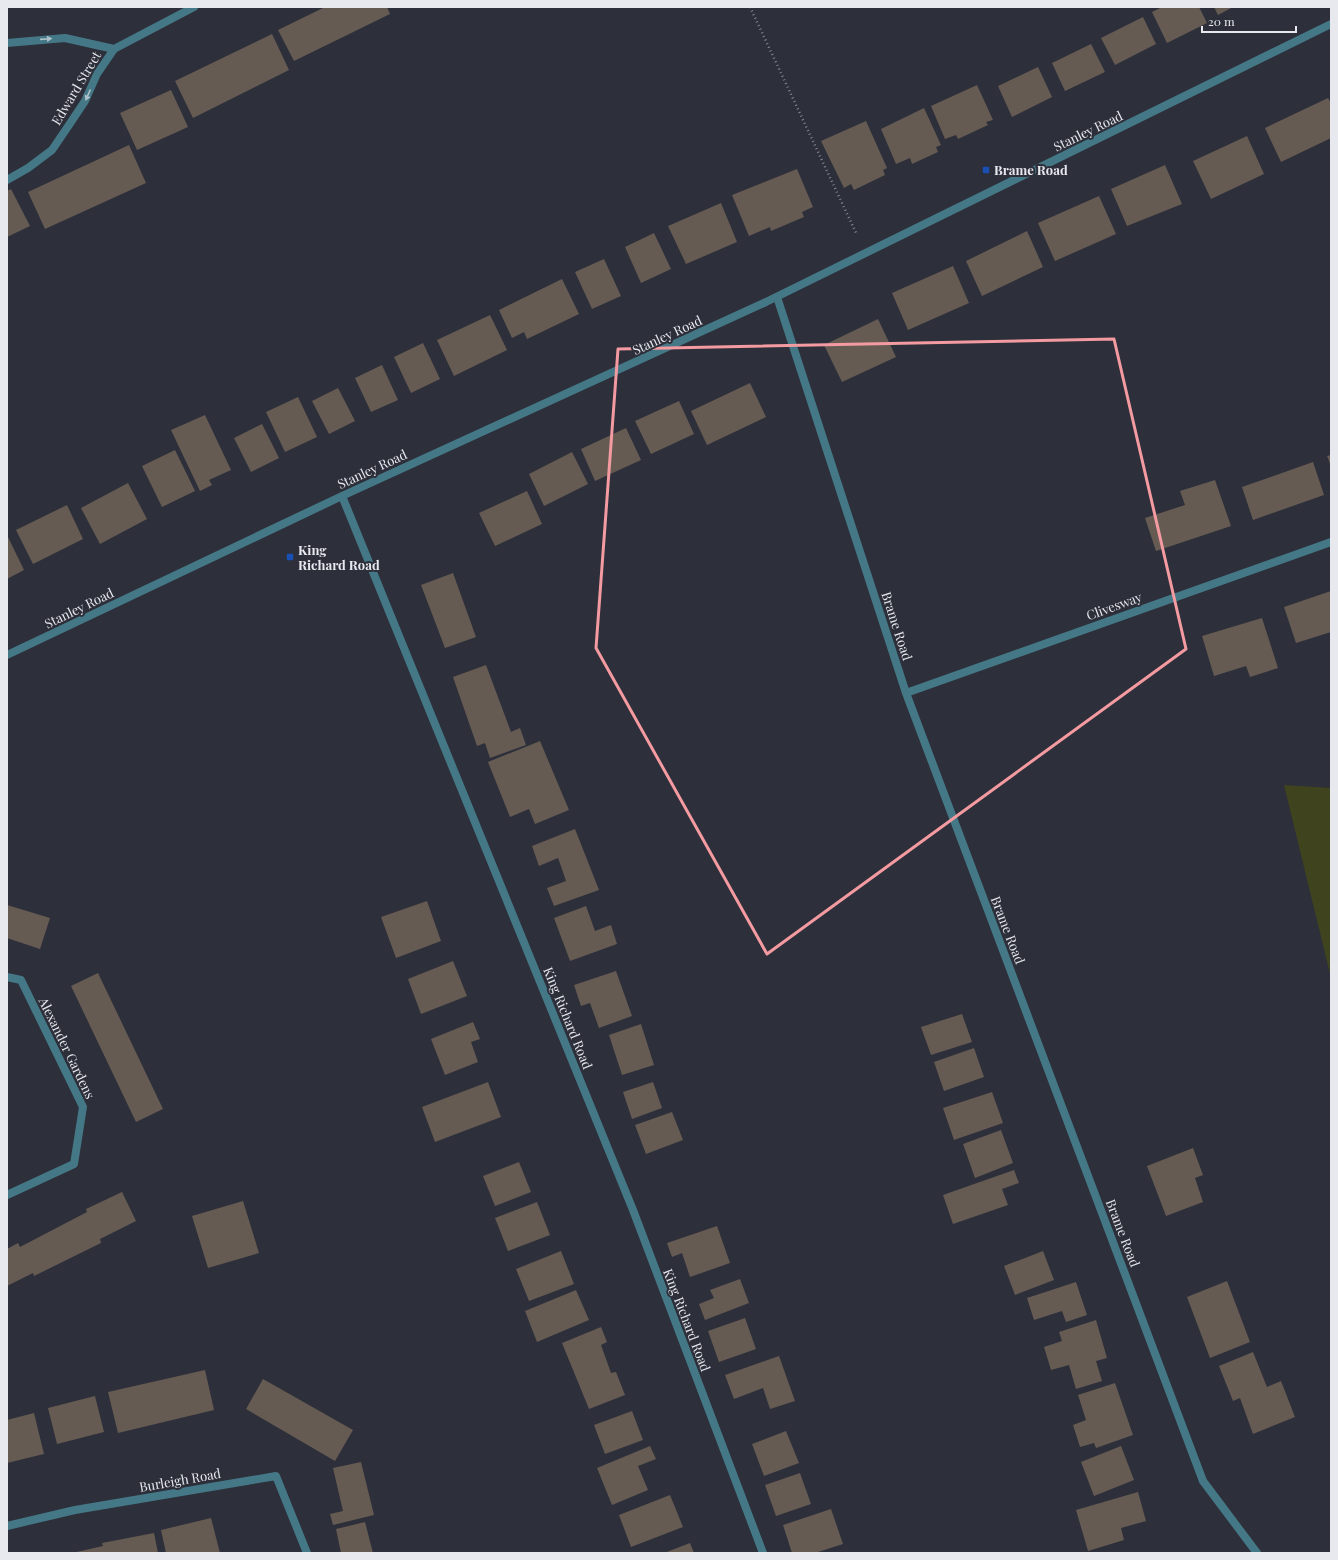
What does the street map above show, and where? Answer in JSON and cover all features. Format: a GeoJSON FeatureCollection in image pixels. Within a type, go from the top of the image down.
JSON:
{"type":"FeatureCollection","features":[{"type":"Feature","properties":{"kind":"street","name":"Edward Street"},"geometry":{"type":"LineString","coordinates":[[7,180],[28,168],[52,150],[70,126],[85,101],[97,74],[114,48],[194,7]]}},
{"type":"Feature","properties":{"kind":"street","name":"Stanley Road"},"geometry":{"type":"LineString","coordinates":[[7,655],[342,496],[777,297],[1331,24]]}},
{"type":"Feature","properties":{"kind":"street"},"geometry":{"type":"LineString","coordinates":[[7,43],[65,38],[114,48]]}},
{"type":"Feature","properties":{"kind":"street","name":"Brame Road"},"geometry":{"type":"LineString","coordinates":[[777,297],[906,693],[1204,1481],[1257,1553]]}},
{"type":"Feature","properties":{"kind":"street","name":"King Richard Road"},"geometry":{"type":"LineString","coordinates":[[342,496],[633,1210],[763,1553]]}},
{"type":"Feature","properties":{"kind":"street","name":"Clivesway"},"geometry":{"type":"LineString","coordinates":[[906,693],[1331,542]]}},
{"type":"Feature","properties":{"kind":"street","name":"Alexander Gardens"},"geometry":{"type":"LineString","coordinates":[[7,977],[21,980],[84,1107],[74,1164],[7,1195]]}},
{"type":"Feature","properties":{"kind":"street","name":"Burleigh Road"},"geometry":{"type":"LineString","coordinates":[[7,1526],[75,1510],[276,1476],[307,1553]]}},
{"type":"Feature","properties":{"kind":"path"},"geometry":{"type":"LineString","coordinates":[[750,7],[866,254]]}},
{"type":"Feature","properties":{"kind":"highlighted area"},"geometry":{"type":"Polygon","coordinates":[[[1114,339],[1186,649],[767,954],[596,648],[618,349],[1114,339]]]}},
{"type":"Feature","properties":{"kind":"green space"},"geometry":{"type":"Polygon","coordinates":[[[1284,785],[1331,788],[1331,978],[1284,785]]]}},
{"type":"Feature","properties":{"kind":"building"},"geometry":{"type":"Polygon","coordinates":[[[325,7],[387,7],[390,14],[294,61],[278,30],[325,7]]]}},
{"type":"Feature","properties":{"kind":"building"},"geometry":{"type":"Polygon","coordinates":[[[1162,7],[1199,7],[1207,23],[1167,43],[1152,12],[1162,7]]]}},
{"type":"Feature","properties":{"kind":"building"},"geometry":{"type":"Polygon","coordinates":[[[1214,7],[1233,7],[1218,15],[1214,7]]]}},
{"type":"Feature","properties":{"kind":"building"},"geometry":{"type":"Polygon","coordinates":[[[1143,17],[1156,44],[1115,65],[1101,38],[1143,17]]]}},
{"type":"Feature","properties":{"kind":"building"},"geometry":{"type":"Polygon","coordinates":[[[272,34],[289,70],[193,118],[175,81],[272,34]]]}},
{"type":"Feature","properties":{"kind":"building"},"geometry":{"type":"Polygon","coordinates":[[[1091,44],[1105,72],[1065,91],[1052,63],[1091,44]]]}},
{"type":"Feature","properties":{"kind":"building"},"geometry":{"type":"Polygon","coordinates":[[[1038,67],[1052,97],[1012,117],[998,86],[1038,67]]]}},
{"type":"Feature","properties":{"kind":"building"},"geometry":{"type":"Polygon","coordinates":[[[977,85],[993,120],[986,122],[988,125],[958,139],[956,135],[945,139],[931,106],[977,85]]]}},
{"type":"Feature","properties":{"kind":"building"},"geometry":{"type":"Polygon","coordinates":[[[171,90],[188,127],[137,150],[120,113],[171,90]]]}},
{"type":"Feature","properties":{"kind":"building"},"geometry":{"type":"Polygon","coordinates":[[[1328,98],[1331,103],[1331,138],[1281,162],[1265,128],[1328,98]]]}},
{"type":"Feature","properties":{"kind":"building"},"geometry":{"type":"Polygon","coordinates":[[[924,108],[941,145],[936,147],[938,152],[912,164],[910,158],[896,164],[881,129],[924,108]]]}},
{"type":"Feature","properties":{"kind":"building"},"geometry":{"type":"Polygon","coordinates":[[[866,121],[887,168],[883,170],[885,175],[854,190],[851,184],[844,188],[821,141],[866,121]]]}},
{"type":"Feature","properties":{"kind":"building"},"geometry":{"type":"Polygon","coordinates":[[[1247,136],[1264,174],[1211,199],[1193,161],[1247,136]]]}},
{"type":"Feature","properties":{"kind":"building"},"geometry":{"type":"Polygon","coordinates":[[[129,145],[146,183],[45,229],[28,192],[129,145]]]}},
{"type":"Feature","properties":{"kind":"building"},"geometry":{"type":"Polygon","coordinates":[[[1165,165],[1182,204],[1127,226],[1111,189],[1165,165]]]}},
{"type":"Feature","properties":{"kind":"building"},"geometry":{"type":"Polygon","coordinates":[[[797,169],[813,207],[802,212],[804,217],[771,231],[770,227],[749,236],[732,195],[797,169]]]}},
{"type":"Feature","properties":{"kind":"building"},"geometry":{"type":"Polygon","coordinates":[[[11,189],[30,226],[7,237],[7,191],[11,189]]]}},
{"type":"Feature","properties":{"kind":"building"},"geometry":{"type":"Polygon","coordinates":[[[1099,196],[1116,234],[1055,261],[1038,223],[1099,196]]]}},
{"type":"Feature","properties":{"kind":"building"},"geometry":{"type":"Polygon","coordinates":[[[721,203],[737,242],[686,264],[668,226],[721,203]]]}},
{"type":"Feature","properties":{"kind":"building"},"geometry":{"type":"Polygon","coordinates":[[[1027,231],[1043,267],[982,296],[966,261],[1027,231]]]}},
{"type":"Feature","properties":{"kind":"building"},"geometry":{"type":"Polygon","coordinates":[[[654,233],[671,269],[641,283],[625,247],[654,233]]]}},
{"type":"Feature","properties":{"kind":"building"},"geometry":{"type":"Polygon","coordinates":[[[604,259],[621,296],[592,309],[575,272],[604,259]]]}},
{"type":"Feature","properties":{"kind":"building"},"geometry":{"type":"Polygon","coordinates":[[[953,266],[969,303],[908,330],[892,293],[953,266]]]}},
{"type":"Feature","properties":{"kind":"building"},"geometry":{"type":"Polygon","coordinates":[[[562,279],[579,314],[527,339],[524,332],[512,338],[499,310],[562,279]]]}},
{"type":"Feature","properties":{"kind":"building"},"geometry":{"type":"Polygon","coordinates":[[[490,315],[507,350],[454,376],[437,340],[490,315]]]}},
{"type":"Feature","properties":{"kind":"building"},"geometry":{"type":"Polygon","coordinates":[[[878,319],[896,357],[842,382],[824,345],[878,319]]]}},
{"type":"Feature","properties":{"kind":"building"},"geometry":{"type":"Polygon","coordinates":[[[423,343],[440,379],[411,393],[394,357],[423,343]]]}},
{"type":"Feature","properties":{"kind":"building"},"geometry":{"type":"Polygon","coordinates":[[[382,365],[398,400],[371,412],[355,378],[382,365]]]}},
{"type":"Feature","properties":{"kind":"building"},"geometry":{"type":"Polygon","coordinates":[[[750,383],[766,417],[707,445],[691,411],[750,383]]]}},
{"type":"Feature","properties":{"kind":"building"},"geometry":{"type":"Polygon","coordinates":[[[338,388],[355,421],[329,434],[312,401],[338,388]]]}},
{"type":"Feature","properties":{"kind":"building"},"geometry":{"type":"Polygon","coordinates":[[[298,397],[317,437],[285,452],[266,412],[298,397]]]}},
{"type":"Feature","properties":{"kind":"building"},"geometry":{"type":"Polygon","coordinates":[[[679,401],[694,434],[651,454],[635,421],[679,401]]]}},
{"type":"Feature","properties":{"kind":"building"},"geometry":{"type":"Polygon","coordinates":[[[205,415],[231,470],[209,480],[212,485],[200,491],[171,430],[205,415]]]}},
{"type":"Feature","properties":{"kind":"building"},"geometry":{"type":"Polygon","coordinates":[[[262,424],[279,458],[251,472],[234,438],[262,424]]]}},
{"type":"Feature","properties":{"kind":"building"},"geometry":{"type":"Polygon","coordinates":[[[626,428],[641,460],[595,481],[581,449],[626,428]]]}},
{"type":"Feature","properties":{"kind":"building"},"geometry":{"type":"Polygon","coordinates":[[[175,450],[195,491],[162,507],[142,466],[175,450]]]}},
{"type":"Feature","properties":{"kind":"building"},"geometry":{"type":"Polygon","coordinates":[[[572,452],[588,484],[544,506],[529,474],[572,452]]]}},
{"type":"Feature","properties":{"kind":"building"},"geometry":{"type":"Polygon","coordinates":[[[1331,455],[1331,466],[1327,456],[1331,455]]]}},
{"type":"Feature","properties":{"kind":"building"},"geometry":{"type":"Polygon","coordinates":[[[1313,462],[1324,495],[1253,520],[1242,487],[1313,462]]]}},
{"type":"Feature","properties":{"kind":"building"},"geometry":{"type":"Polygon","coordinates":[[[1215,480],[1231,526],[1156,551],[1145,518],[1185,505],[1180,491],[1215,480]]]}},
{"type":"Feature","properties":{"kind":"building"},"geometry":{"type":"Polygon","coordinates":[[[128,483],[147,519],[100,544],[81,508],[128,483]]]}},
{"type":"Feature","properties":{"kind":"building"},"geometry":{"type":"Polygon","coordinates":[[[527,491],[542,524],[495,546],[479,513],[527,491]]]}},
{"type":"Feature","properties":{"kind":"building"},"geometry":{"type":"Polygon","coordinates":[[[67,505],[83,539],[33,564],[16,530],[67,505]]]}},
{"type":"Feature","properties":{"kind":"building"},"geometry":{"type":"Polygon","coordinates":[[[7,535],[24,570],[7,579],[7,535]]]}},
{"type":"Feature","properties":{"kind":"building"},"geometry":{"type":"Polygon","coordinates":[[[453,573],[476,637],[445,648],[421,585],[453,573]]]}},
{"type":"Feature","properties":{"kind":"building"},"geometry":{"type":"Polygon","coordinates":[[[1331,591],[1331,632],[1296,643],[1284,607],[1331,591]]]}},
{"type":"Feature","properties":{"kind":"building"},"geometry":{"type":"Polygon","coordinates":[[[1262,618],[1278,668],[1250,677],[1246,666],[1214,676],[1202,636],[1262,618]]]}},
{"type":"Feature","properties":{"kind":"building"},"geometry":{"type":"Polygon","coordinates":[[[486,665],[511,732],[520,728],[526,745],[490,758],[485,743],[477,746],[453,677],[486,665]]]}},
{"type":"Feature","properties":{"kind":"building"},"geometry":{"type":"Polygon","coordinates":[[[540,741],[569,810],[535,824],[529,809],[510,817],[488,762],[540,741]]]}},
{"type":"Feature","properties":{"kind":"building"},"geometry":{"type":"Polygon","coordinates":[[[575,829],[599,890],[554,906],[547,888],[566,881],[558,858],[539,866],[532,846],[575,829]]]}},
{"type":"Feature","properties":{"kind":"building"},"geometry":{"type":"Polygon","coordinates":[[[427,901],[441,941],[396,958],[381,917],[427,901]]]}},
{"type":"Feature","properties":{"kind":"building"},"geometry":{"type":"Polygon","coordinates":[[[7,905],[50,918],[40,949],[7,938],[7,905]]]}},
{"type":"Feature","properties":{"kind":"building"},"geometry":{"type":"Polygon","coordinates":[[[586,906],[595,931],[611,925],[617,944],[570,961],[554,918],[586,906]]]}},
{"type":"Feature","properties":{"kind":"building"},"geometry":{"type":"Polygon","coordinates":[[[453,961],[467,996],[421,1014],[408,979],[453,961]]]}},
{"type":"Feature","properties":{"kind":"building"},"geometry":{"type":"Polygon","coordinates":[[[616,971],[632,1016],[599,1028],[590,1003],[581,1006],[574,985],[616,971]]]}},
{"type":"Feature","properties":{"kind":"building"},"geometry":{"type":"Polygon","coordinates":[[[98,973],[163,1109],[136,1122],[71,986],[98,973]]]}},
{"type":"Feature","properties":{"kind":"building"},"geometry":{"type":"Polygon","coordinates":[[[962,1014],[972,1042],[931,1055],[921,1027],[962,1014]]]}},
{"type":"Feature","properties":{"kind":"building"},"geometry":{"type":"Polygon","coordinates":[[[473,1022],[480,1039],[471,1042],[478,1062],[445,1075],[431,1039],[473,1022]]]}},
{"type":"Feature","properties":{"kind":"building"},"geometry":{"type":"Polygon","coordinates":[[[641,1024],[654,1065],[622,1075],[609,1035],[641,1024]]]}},
{"type":"Feature","properties":{"kind":"building"},"geometry":{"type":"Polygon","coordinates":[[[974,1048],[984,1077],[944,1091],[934,1062],[974,1048]]]}},
{"type":"Feature","properties":{"kind":"building"},"geometry":{"type":"Polygon","coordinates":[[[488,1082],[501,1117],[435,1142],[422,1107],[488,1082]]]}},
{"type":"Feature","properties":{"kind":"building"},"geometry":{"type":"Polygon","coordinates":[[[653,1082],[662,1108],[632,1119],[623,1092],[653,1082]]]}},
{"type":"Feature","properties":{"kind":"building"},"geometry":{"type":"Polygon","coordinates":[[[992,1092],[1003,1123],[954,1140],[943,1108],[992,1092]]]}},
{"type":"Feature","properties":{"kind":"building"},"geometry":{"type":"Polygon","coordinates":[[[672,1112],[683,1140],[646,1154],[635,1125],[672,1112]]]}},
{"type":"Feature","properties":{"kind":"building"},"geometry":{"type":"Polygon","coordinates":[[[1001,1130],[1013,1163],[975,1178],[963,1144],[1001,1130]]]}},
{"type":"Feature","properties":{"kind":"building"},"geometry":{"type":"Polygon","coordinates":[[[1193,1148],[1203,1175],[1195,1178],[1203,1202],[1166,1216],[1147,1166],[1193,1148]]]}},
{"type":"Feature","properties":{"kind":"building"},"geometry":{"type":"Polygon","coordinates":[[[519,1162],[531,1192],[495,1206],[483,1176],[519,1162]]]}},
{"type":"Feature","properties":{"kind":"building"},"geometry":{"type":"Polygon","coordinates":[[[1014,1170],[1019,1183],[1002,1189],[1008,1205],[953,1224],[943,1195],[1014,1170]]]}},
{"type":"Feature","properties":{"kind":"building"},"geometry":{"type":"Polygon","coordinates":[[[122,1192],[136,1221],[100,1239],[101,1243],[34,1276],[33,1273],[7,1286],[7,1249],[18,1243],[20,1247],[87,1212],[86,1209],[122,1192]]]}},
{"type":"Feature","properties":{"kind":"building"},"geometry":{"type":"Polygon","coordinates":[[[243,1201],[259,1253],[208,1268],[192,1216],[243,1201]]]}},
{"type":"Feature","properties":{"kind":"building"},"geometry":{"type":"Polygon","coordinates":[[[537,1202],[550,1235],[508,1251],[495,1218],[537,1202]]]}},
{"type":"Feature","properties":{"kind":"building"},"geometry":{"type":"Polygon","coordinates":[[[717,1226],[730,1263],[690,1277],[682,1253],[672,1257],[667,1243],[717,1226]]]}},
{"type":"Feature","properties":{"kind":"building"},"geometry":{"type":"Polygon","coordinates":[[[561,1251],[574,1284],[529,1301],[516,1269],[561,1251]]]}},
{"type":"Feature","properties":{"kind":"building"},"geometry":{"type":"Polygon","coordinates":[[[1043,1251],[1054,1280],[1015,1295],[1004,1266],[1043,1251]]]}},
{"type":"Feature","properties":{"kind":"building"},"geometry":{"type":"Polygon","coordinates":[[[740,1279],[749,1303],[705,1320],[699,1304],[714,1298],[710,1290],[740,1279]]]}},
{"type":"Feature","properties":{"kind":"building"},"geometry":{"type":"Polygon","coordinates":[[[1227,1281],[1250,1342],[1210,1358],[1187,1297],[1227,1281]]]}},
{"type":"Feature","properties":{"kind":"building"},"geometry":{"type":"Polygon","coordinates":[[[1076,1282],[1087,1315],[1066,1322],[1062,1311],[1034,1320],[1027,1298],[1076,1282]]]}},
{"type":"Feature","properties":{"kind":"building"},"geometry":{"type":"Polygon","coordinates":[[[576,1290],[589,1320],[537,1342],[525,1311],[576,1290]]]}},
{"type":"Feature","properties":{"kind":"building"},"geometry":{"type":"Polygon","coordinates":[[[745,1318],[756,1349],[719,1362],[708,1331],[745,1318]]]}},
{"type":"Feature","properties":{"kind":"building"},"geometry":{"type":"Polygon","coordinates":[[[1096,1320],[1107,1358],[1096,1361],[1102,1381],[1076,1389],[1069,1365],[1051,1370],[1044,1347],[1062,1341],[1059,1332],[1096,1320]]]}},
{"type":"Feature","properties":{"kind":"building"},"geometry":{"type":"Polygon","coordinates":[[[601,1327],[607,1342],[601,1345],[611,1373],[616,1372],[625,1395],[589,1409],[562,1343],[601,1327]]]}},
{"type":"Feature","properties":{"kind":"building"},"geometry":{"type":"Polygon","coordinates":[[[1253,1352],[1267,1387],[1281,1381],[1295,1417],[1253,1434],[1240,1398],[1233,1401],[1219,1366],[1253,1352]]]}},
{"type":"Feature","properties":{"kind":"building"},"geometry":{"type":"Polygon","coordinates":[[[779,1356],[795,1401],[770,1409],[763,1388],[734,1399],[725,1375],[779,1356]]]}},
{"type":"Feature","properties":{"kind":"building"},"geometry":{"type":"Polygon","coordinates":[[[205,1370],[214,1410],[118,1433],[108,1392],[205,1370]]]}},
{"type":"Feature","properties":{"kind":"building"},"geometry":{"type":"Polygon","coordinates":[[[263,1379],[353,1430],[335,1461],[246,1409],[263,1379]]]}},
{"type":"Feature","properties":{"kind":"building"},"geometry":{"type":"Polygon","coordinates":[[[1115,1383],[1133,1435],[1096,1448],[1094,1443],[1080,1447],[1073,1425],[1086,1420],[1078,1395],[1115,1383]]]}},
{"type":"Feature","properties":{"kind":"building"},"geometry":{"type":"Polygon","coordinates":[[[95,1396],[104,1432],[57,1444],[48,1408],[95,1396]]]}},
{"type":"Feature","properties":{"kind":"building"},"geometry":{"type":"Polygon","coordinates":[[[632,1411],[643,1440],[605,1454],[594,1425],[632,1411]]]}},
{"type":"Feature","properties":{"kind":"building"},"geometry":{"type":"Polygon","coordinates":[[[34,1413],[44,1454],[7,1463],[7,1420],[34,1413]]]}},
{"type":"Feature","properties":{"kind":"building"},"geometry":{"type":"Polygon","coordinates":[[[786,1431],[799,1463],[764,1476],[752,1444],[786,1431]]]}},
{"type":"Feature","properties":{"kind":"building"},"geometry":{"type":"Polygon","coordinates":[[[650,1446],[656,1459],[638,1466],[648,1490],[612,1505],[597,1468],[650,1446]]]}},
{"type":"Feature","properties":{"kind":"building"},"geometry":{"type":"Polygon","coordinates":[[[1121,1446],[1134,1480],[1094,1496],[1081,1462],[1121,1446]]]}},
{"type":"Feature","properties":{"kind":"building"},"geometry":{"type":"Polygon","coordinates":[[[361,1462],[374,1515],[333,1525],[330,1514],[343,1511],[333,1468],[361,1462]]]}},
{"type":"Feature","properties":{"kind":"building"},"geometry":{"type":"Polygon","coordinates":[[[800,1473],[811,1504],[776,1516],[765,1485],[800,1473]]]}},
{"type":"Feature","properties":{"kind":"building"},"geometry":{"type":"Polygon","coordinates":[[[1138,1492],[1146,1521],[1121,1528],[1124,1540],[1088,1551],[1076,1510],[1138,1492]]]}},
{"type":"Feature","properties":{"kind":"building"},"geometry":{"type":"Polygon","coordinates":[[[670,1495],[683,1527],[631,1547],[619,1515],[670,1495]]]}},
{"type":"Feature","properties":{"kind":"building"},"geometry":{"type":"Polygon","coordinates":[[[831,1509],[843,1544],[815,1553],[792,1553],[783,1525],[831,1509]]]}},
{"type":"Feature","properties":{"kind":"building"},"geometry":{"type":"Polygon","coordinates":[[[211,1518],[220,1553],[166,1553],[161,1530],[211,1518]]]}},
{"type":"Feature","properties":{"kind":"building"},"geometry":{"type":"Polygon","coordinates":[[[365,1522],[373,1553],[341,1553],[336,1529],[365,1522]]]}},
{"type":"Feature","properties":{"kind":"building"},"geometry":{"type":"Polygon","coordinates":[[[154,1533],[158,1553],[72,1553],[103,1546],[102,1543],[154,1533]]]}},
{"type":"Feature","properties":{"kind":"building"},"geometry":{"type":"Polygon","coordinates":[[[690,1543],[694,1553],[664,1553],[690,1543]]]}},
{"type":"Feature","properties":{"kind":"place","name":"Brame Road"},"geometry":{"type":"Point","coordinates":[986,170]}},
{"type":"Feature","properties":{"kind":"place","name":"King Richard Road"},"geometry":{"type":"Point","coordinates":[290,557]}}]}
